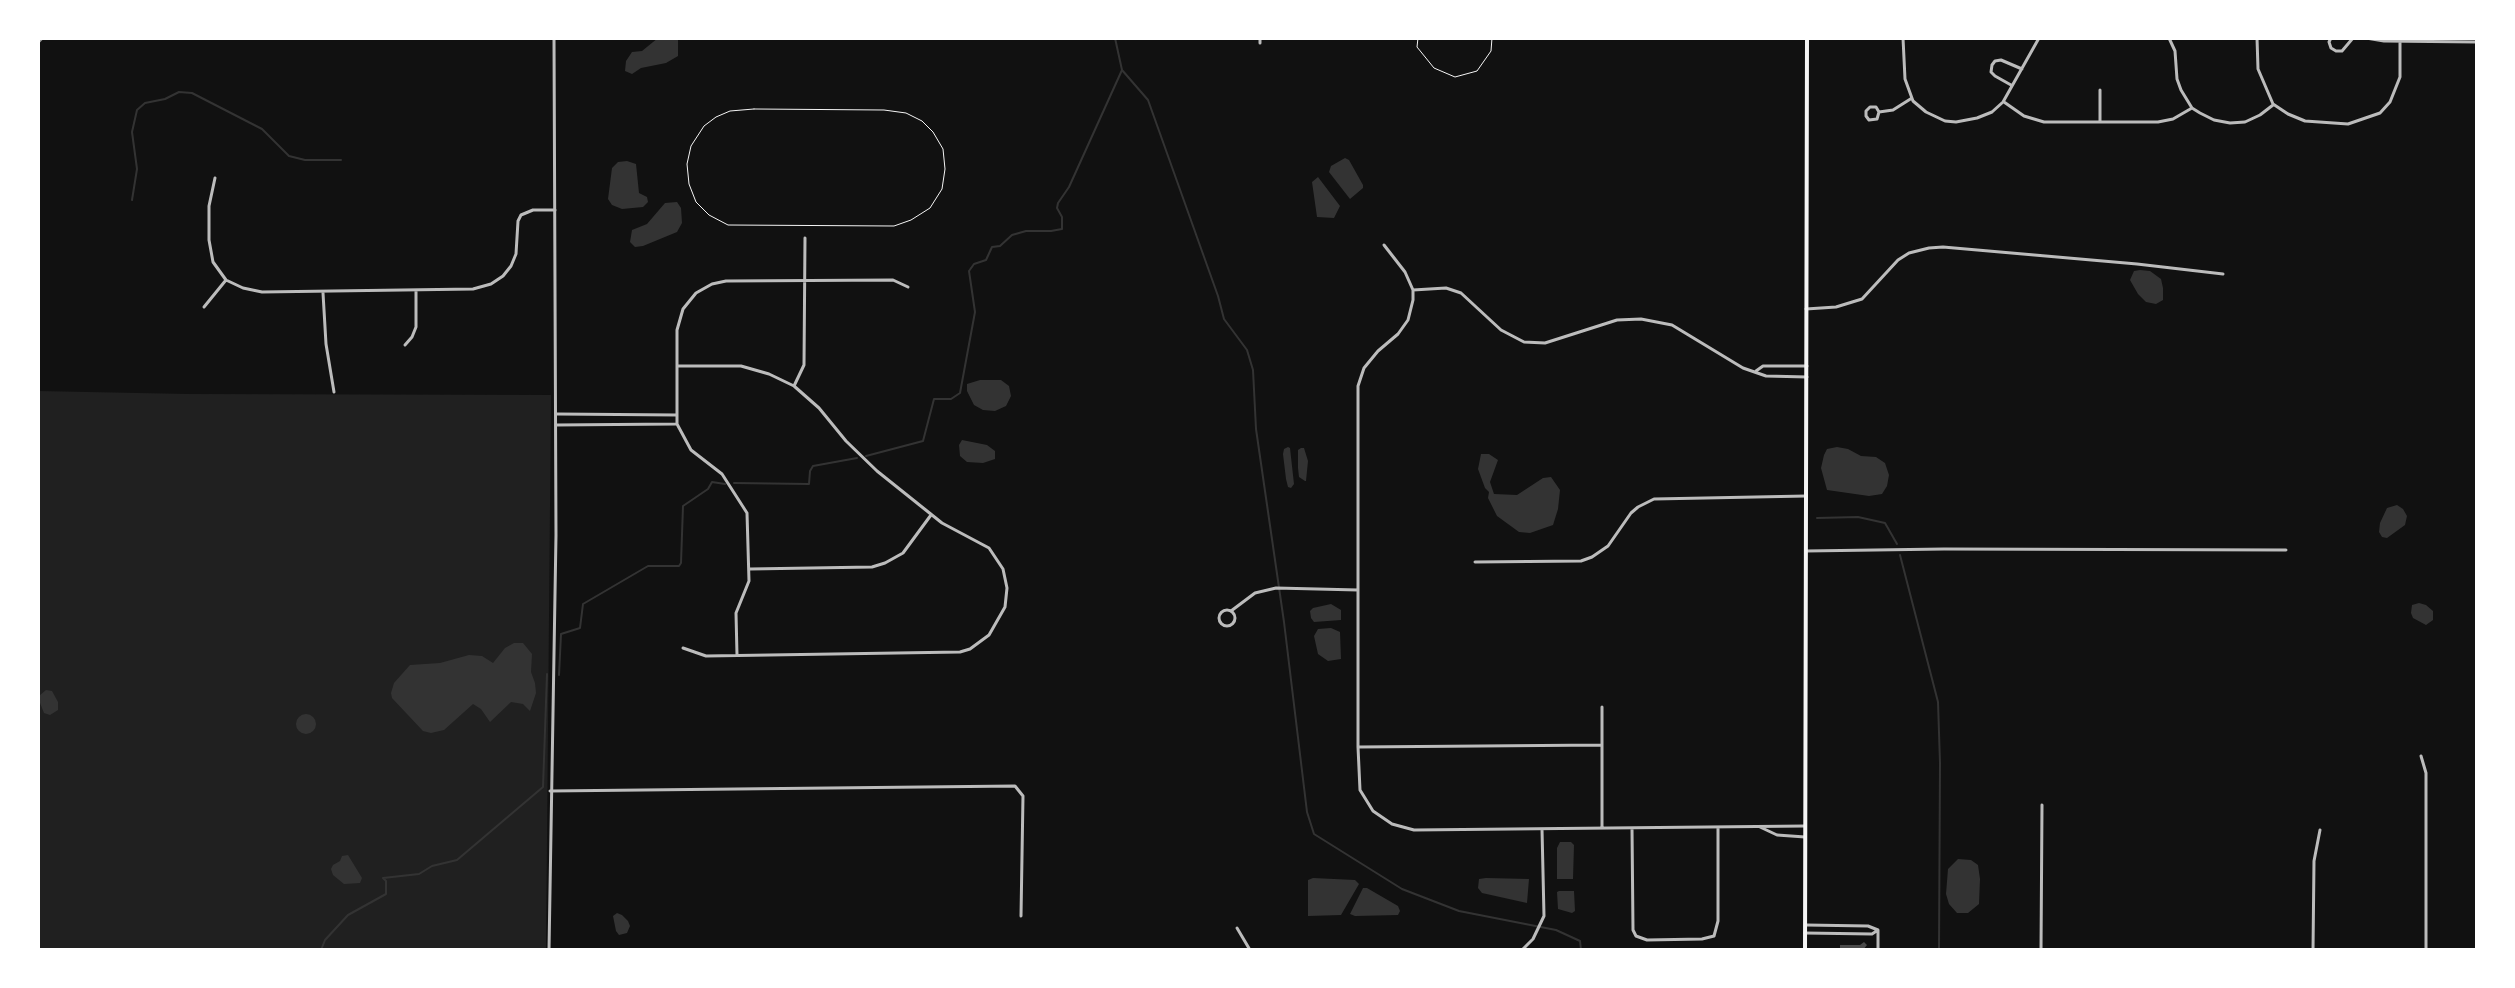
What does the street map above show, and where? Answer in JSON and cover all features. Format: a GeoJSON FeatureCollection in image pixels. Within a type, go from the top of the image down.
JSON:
{"type":"FeatureCollection","features":[{"type":"Feature","properties":{"kind":"main road"},"geometry":{"type":"LineString","coordinates":[[1805,950],[1807,38]]}},
{"type":"Feature","properties":{"kind":"street"},"geometry":{"type":"LineString","coordinates":[[549,950],[556,561],[554,38]]}},
{"type":"Feature","properties":{"kind":"street"},"geometry":{"type":"LineString","coordinates":[[1903,38],[1905,79],[1912,98],[1926,112],[1945,121],[1956,122],[1992,112],[2003,102],[2039,38]]}},
{"type":"Feature","properties":{"kind":"street"},"geometry":{"type":"LineString","coordinates":[[2169,38],[2175,51],[2177,79],[2192,108],[2214,120],[2230,123],[2245,122],[2273,104]]}},
{"type":"Feature","properties":{"kind":"street"},"geometry":{"type":"LineString","coordinates":[[2257,38],[2258,69],[2273,104],[2305,121],[2348,124],[2380,113],[2390,102],[2400,77],[2400,40]]}},
{"type":"Feature","properties":{"kind":"street"},"geometry":{"type":"LineString","coordinates":[[2331,38],[2331,48],[2342,51],[2353,38]]}},
{"type":"Feature","properties":{"kind":"street"},"geometry":{"type":"LineString","coordinates":[[2366,38],[2477,42]]}},
{"type":"Feature","properties":{"kind":"street"},"geometry":{"type":"LineString","coordinates":[[2012,86],[1991,72],[1992,65],[2001,60],[2022,69]]}},
{"type":"Feature","properties":{"kind":"street"},"geometry":{"type":"LineString","coordinates":[[2100,90],[2100,122]]}},
{"type":"Feature","properties":{"kind":"street"},"geometry":{"type":"LineString","coordinates":[[1879,112],[1893,110],[1912,98]]}},
{"type":"Feature","properties":{"kind":"street"},"geometry":{"type":"LineString","coordinates":[[2003,102],[2024,116],[2044,122],[2158,122],[2173,119],[2192,108]]}},
{"type":"Feature","properties":{"kind":"street"},"geometry":{"type":"LineString","coordinates":[[215,178],[209,206],[210,252],[226,280],[262,292],[416,291],[473,289],[491,284],[511,266],[516,254],[521,215],[533,210],[555,210]]}},
{"type":"Feature","properties":{"kind":"street"},"geometry":{"type":"LineString","coordinates":[[794,386],[804,365],[805,238]]}},
{"type":"Feature","properties":{"kind":"street"},"geometry":{"type":"LineString","coordinates":[[1384,245],[1405,272],[1413,290],[1413,300],[1408,320],[1364,368],[1358,386],[1358,747],[1360,790],[1373,811],[1392,824],[1414,830],[1805,826]]}},
{"type":"Feature","properties":{"kind":"street"},"geometry":{"type":"LineString","coordinates":[[1806,309],[1836,307],[1862,299],[1898,260],[1909,253],[1929,248],[2223,274]]}},
{"type":"Feature","properties":{"kind":"street"},"geometry":{"type":"LineString","coordinates":[[204,307],[226,280]]}},
{"type":"Feature","properties":{"kind":"street"},"geometry":{"type":"LineString","coordinates":[[737,655],[736,613],[749,581],[748,523],[743,504],[722,474],[691,450],[677,424],[677,330],[683,309],[696,293],[712,284],[726,281],[893,280],[908,287]]}},
{"type":"Feature","properties":{"kind":"street"},"geometry":{"type":"LineString","coordinates":[[1413,290],[1446,288],[1461,293],[1501,330],[1524,342],[1545,343],[1617,320],[1641,319],[1672,325],[1743,368],[1766,376],[1807,377]]}},
{"type":"Feature","properties":{"kind":"street"},"geometry":{"type":"LineString","coordinates":[[405,345],[416,327],[416,291]]}},
{"type":"Feature","properties":{"kind":"street"},"geometry":{"type":"LineString","coordinates":[[323,293],[326,344],[334,392]]}},
{"type":"Feature","properties":{"kind":"street"},"geometry":{"type":"LineString","coordinates":[[677,366],[741,366],[769,374],[794,386],[819,408],[846,441],[877,471],[931,515],[989,548],[1003,569],[1007,588],[1005,607],[996,625],[979,643],[960,652],[706,656],[683,648]]}},
{"type":"Feature","properties":{"kind":"street"},"geometry":{"type":"LineString","coordinates":[[1756,371],[1763,366],[1807,366]]}},
{"type":"Feature","properties":{"kind":"street"},"geometry":{"type":"LineString","coordinates":[[556,414],[677,415]]}},
{"type":"Feature","properties":{"kind":"street"},"geometry":{"type":"LineString","coordinates":[[556,425],[677,424]]}},
{"type":"Feature","properties":{"kind":"street"},"geometry":{"type":"LineString","coordinates":[[1475,562],[1581,561],[1608,546],[1631,513],[1654,499],[1806,496]]}},
{"type":"Feature","properties":{"kind":"street"},"geometry":{"type":"LineString","coordinates":[[749,569],[872,567],[903,553],[931,515]]}},
{"type":"Feature","properties":{"kind":"street"},"geometry":{"type":"LineString","coordinates":[[1806,551],[2286,550]]}},
{"type":"Feature","properties":{"kind":"street"},"geometry":{"type":"LineString","coordinates":[[1231,611],[1235,615],[1234,622],[1230,626],[1222,625],[1220,615],[1223,611],[1231,611],[1255,593],[1276,588],[1358,590]]}},
{"type":"Feature","properties":{"kind":"street"},"geometry":{"type":"LineString","coordinates":[[1602,707],[1602,828]]}},
{"type":"Feature","properties":{"kind":"street"},"geometry":{"type":"LineString","coordinates":[[1358,747],[1602,745]]}},
{"type":"Feature","properties":{"kind":"street"},"geometry":{"type":"LineString","coordinates":[[2421,756],[2426,773],[2426,950]]}},
{"type":"Feature","properties":{"kind":"street"},"geometry":{"type":"LineString","coordinates":[[550,791],[1015,786],[1022,792],[1024,800],[1021,916]]}},
{"type":"Feature","properties":{"kind":"street"},"geometry":{"type":"LineString","coordinates":[[2041,950],[2042,805]]}},
{"type":"Feature","properties":{"kind":"street"},"geometry":{"type":"LineString","coordinates":[[1632,828],[1633,930],[1636,936],[1647,940],[1714,936],[1718,921],[1718,827]]}},
{"type":"Feature","properties":{"kind":"street"},"geometry":{"type":"LineString","coordinates":[[1760,827],[1777,835],[1805,837]]}},
{"type":"Feature","properties":{"kind":"street"},"geometry":{"type":"LineString","coordinates":[[1522,950],[1533,939],[1544,916],[1542,829]]}},
{"type":"Feature","properties":{"kind":"street"},"geometry":{"type":"LineString","coordinates":[[2313,950],[2314,861],[2320,830]]}},
{"type":"Feature","properties":{"kind":"street"},"geometry":{"type":"LineString","coordinates":[[2477,901],[2477,912]]}},
{"type":"Feature","properties":{"kind":"street"},"geometry":{"type":"LineString","coordinates":[[1805,925],[1868,926],[1878,930]]}},
{"type":"Feature","properties":{"kind":"street"},"geometry":{"type":"LineString","coordinates":[[1237,928],[1250,950]]}},
{"type":"Feature","properties":{"kind":"street"},"geometry":{"type":"LineString","coordinates":[[1805,933],[1872,934],[1878,930]]}},
{"type":"Feature","properties":{"kind":"street"},"geometry":{"type":"LineString","coordinates":[[1878,930],[1878,950]]}},
{"type":"Feature","properties":{"kind":"path"},"geometry":{"type":"LineString","coordinates":[[1418,38],[1417,47],[1434,68],[1455,77],[1477,71],[1491,51],[1492,38]]}},
{"type":"Feature","properties":{"kind":"path"},"geometry":{"type":"LineString","coordinates":[[884,110],[906,113],[922,121],[943,149],[945,169],[942,189],[930,208],[894,226],[752,227],[728,225],[709,215],[696,202],[689,184],[687,164],[691,146],[704,126],[730,111],[884,110]]}},
{"type":"Feature","properties":{"kind":"shaded area"},"geometry":{"type":"Polygon","coordinates":[[[658,38],[678,38],[678,56],[632,74],[625,71],[626,61],[632,52],[642,51],[658,38]]]}},
{"type":"Feature","properties":{"kind":"shaded area"},"geometry":{"type":"Polygon","coordinates":[[[1345,158],[1363,185],[1350,199],[1329,172],[1331,166],[1345,158]]]}},
{"type":"Feature","properties":{"kind":"shaded area"},"geometry":{"type":"Polygon","coordinates":[[[618,162],[636,164],[639,193],[647,197],[648,202],[643,207],[622,209],[612,205],[608,199],[612,168],[618,162]]]}},
{"type":"Feature","properties":{"kind":"shaded area"},"geometry":{"type":"Polygon","coordinates":[[[1318,177],[1340,206],[1334,218],[1317,217],[1312,182],[1318,177]]]}},
{"type":"Feature","properties":{"kind":"shaded area"},"geometry":{"type":"Polygon","coordinates":[[[677,202],[681,208],[682,223],[677,232],[643,246],[635,247],[630,242],[632,230],[647,224],[665,203],[677,202]]]}},
{"type":"Feature","properties":{"kind":"shaded area"},"geometry":{"type":"Polygon","coordinates":[[[2134,271],[2150,271],[2161,279],[2163,300],[2156,304],[2146,302],[2138,294],[2130,280],[2134,271]]]}},
{"type":"Feature","properties":{"kind":"shaded area"},"geometry":{"type":"Polygon","coordinates":[[[980,380],[1001,380],[1009,386],[1011,396],[1006,406],[995,411],[974,405],[967,384],[980,380]]]}},
{"type":"Feature","properties":{"kind":"shaded area"},"geometry":{"type":"Polygon","coordinates":[[[38,391],[551,395],[546,950],[38,950],[38,391]]]}},
{"type":"Feature","properties":{"kind":"shaded area"},"geometry":{"type":"Polygon","coordinates":[[[962,440],[987,445],[995,451],[995,459],[983,463],[967,462],[960,456],[962,440]]]}},
{"type":"Feature","properties":{"kind":"shaded area"},"geometry":{"type":"Polygon","coordinates":[[[1288,447],[1294,484],[1291,488],[1286,479],[1283,454],[1288,447]]]}},
{"type":"Feature","properties":{"kind":"shaded area"},"geometry":{"type":"Polygon","coordinates":[[[1837,447],[1861,456],[1876,457],[1885,463],[1889,475],[1882,494],[1869,496],[1827,490],[1821,468],[1824,455],[1827,449],[1837,447]]]}},
{"type":"Feature","properties":{"kind":"shaded area"},"geometry":{"type":"Polygon","coordinates":[[[1304,448],[1308,461],[1306,481],[1299,477],[1298,450],[1304,448]]]}},
{"type":"Feature","properties":{"kind":"shaded area"},"geometry":{"type":"Polygon","coordinates":[[[1481,454],[1489,454],[1498,460],[1490,482],[1494,494],[1517,495],[1543,478],[1551,477],[1560,490],[1553,525],[1530,533],[1519,532],[1497,516],[1478,469],[1481,454]]]}},
{"type":"Feature","properties":{"kind":"shaded area"},"geometry":{"type":"Polygon","coordinates":[[[2397,505],[2407,516],[2405,525],[2387,538],[2382,537],[2380,523],[2387,508],[2397,505]]]}},
{"type":"Feature","properties":{"kind":"shaded area"},"geometry":{"type":"Polygon","coordinates":[[[2419,603],[2433,611],[2433,620],[2426,625],[2413,618],[2411,613],[2412,605],[2419,603]]]}},
{"type":"Feature","properties":{"kind":"shaded area"},"geometry":{"type":"Polygon","coordinates":[[[1331,604],[1341,610],[1341,620],[1314,622],[1310,611],[1331,604]]]}},
{"type":"Feature","properties":{"kind":"shaded area"},"geometry":{"type":"Polygon","coordinates":[[[1331,628],[1340,632],[1341,659],[1328,661],[1318,654],[1314,636],[1318,629],[1331,628]]]}},
{"type":"Feature","properties":{"kind":"shaded area"},"geometry":{"type":"Polygon","coordinates":[[[514,643],[523,643],[532,654],[531,672],[536,693],[530,711],[523,704],[511,702],[490,722],[473,704],[444,730],[431,733],[423,731],[392,698],[394,683],[410,665],[440,663],[469,655],[482,656],[493,663],[505,648],[514,643]]]}},
{"type":"Feature","properties":{"kind":"shaded area"},"geometry":{"type":"Polygon","coordinates":[[[46,690],[52,691],[58,702],[58,710],[50,715],[44,713],[40,703],[39,696],[46,690]]]}},
{"type":"Feature","properties":{"kind":"shaded area"},"geometry":{"type":"Polygon","coordinates":[[[306,714],[313,717],[316,724],[313,731],[306,734],[299,731],[296,724],[299,717],[306,714]]]}},
{"type":"Feature","properties":{"kind":"shaded area"},"geometry":{"type":"Polygon","coordinates":[[[1560,842],[1574,845],[1573,879],[1557,879],[1557,848],[1560,842]]]}},
{"type":"Feature","properties":{"kind":"shaded area"},"geometry":{"type":"Polygon","coordinates":[[[348,855],[362,878],[360,883],[344,884],[333,875],[333,865],[342,856],[348,855]]]}},
{"type":"Feature","properties":{"kind":"shaded area"},"geometry":{"type":"Polygon","coordinates":[[[1958,859],[1971,860],[1978,865],[1979,904],[1968,913],[1957,913],[1949,904],[1946,894],[1948,869],[1958,859]]]}},
{"type":"Feature","properties":{"kind":"shaded area"},"geometry":{"type":"Polygon","coordinates":[[[1479,879],[1529,879],[1527,903],[1482,893],[1478,888],[1479,879]]]}},
{"type":"Feature","properties":{"kind":"shaded area"},"geometry":{"type":"Polygon","coordinates":[[[1308,880],[1355,880],[1359,884],[1341,915],[1308,916],[1308,880]]]}},
{"type":"Feature","properties":{"kind":"shaded area"},"geometry":{"type":"Polygon","coordinates":[[[1363,888],[1398,906],[1398,915],[1350,914],[1363,888]]]}},
{"type":"Feature","properties":{"kind":"shaded area"},"geometry":{"type":"Polygon","coordinates":[[[1559,891],[1574,891],[1575,911],[1558,909],[1559,891]]]}},
{"type":"Feature","properties":{"kind":"shaded area"},"geometry":{"type":"Polygon","coordinates":[[[617,913],[628,921],[630,926],[627,933],[619,935],[616,931],[613,916],[617,913]]]}},
{"type":"Feature","properties":{"kind":"building"},"geometry":{"type":"Polygon","coordinates":[[[1864,942],[1867,945],[1863,950],[1840,950],[1840,945],[1860,945],[1864,942]]]}},
{"type":"Feature","properties":{"kind":"waterway"},"geometry":{"type":"LineString","coordinates":[[1115,38],[1122,70],[1148,100],[1224,319],[1247,350],[1253,370],[1256,429],[1307,812],[1314,834],[1402,889],[1459,911],[1556,930],[1580,941],[1581,950]]}},
{"type":"Feature","properties":{"kind":"waterway"},"geometry":{"type":"LineString","coordinates":[[866,456],[923,441],[934,399],[951,399],[960,393],[975,312],[969,271],[974,264],[986,260],[992,247],[1000,246],[1012,235],[1062,229],[1058,203],[1069,187],[1122,70]]}},
{"type":"Feature","properties":{"kind":"waterway"},"geometry":{"type":"LineString","coordinates":[[132,200],[137,169],[132,132],[137,110],[145,103],[179,92],[192,93],[262,129],[289,156],[305,160],[341,160]]}},
{"type":"Feature","properties":{"kind":"waterway"},"geometry":{"type":"LineString","coordinates":[[734,483],[809,484],[813,466],[857,458]]}},
{"type":"Feature","properties":{"kind":"waterway"},"geometry":{"type":"LineString","coordinates":[[559,675],[561,634],[580,628],[583,604],[648,566],[679,566],[683,506],[708,489],[712,482],[725,484]]}},
{"type":"Feature","properties":{"kind":"waterway"},"geometry":{"type":"LineString","coordinates":[[1817,518],[1858,517],[1885,523],[1897,544]]}},
{"type":"Feature","properties":{"kind":"waterway"},"geometry":{"type":"LineString","coordinates":[[1900,555],[1938,702],[1939,950]]}},
{"type":"Feature","properties":{"kind":"waterway"},"geometry":{"type":"LineString","coordinates":[[321,950],[325,940],[348,915],[386,894],[383,878],[419,874],[432,866],[457,860],[543,787],[547,674]]}},
{"type":"Feature","properties":{"kind":"railway"},"geometry":{"type":"LineString","coordinates":[[38,43],[43,38]]}}]}
